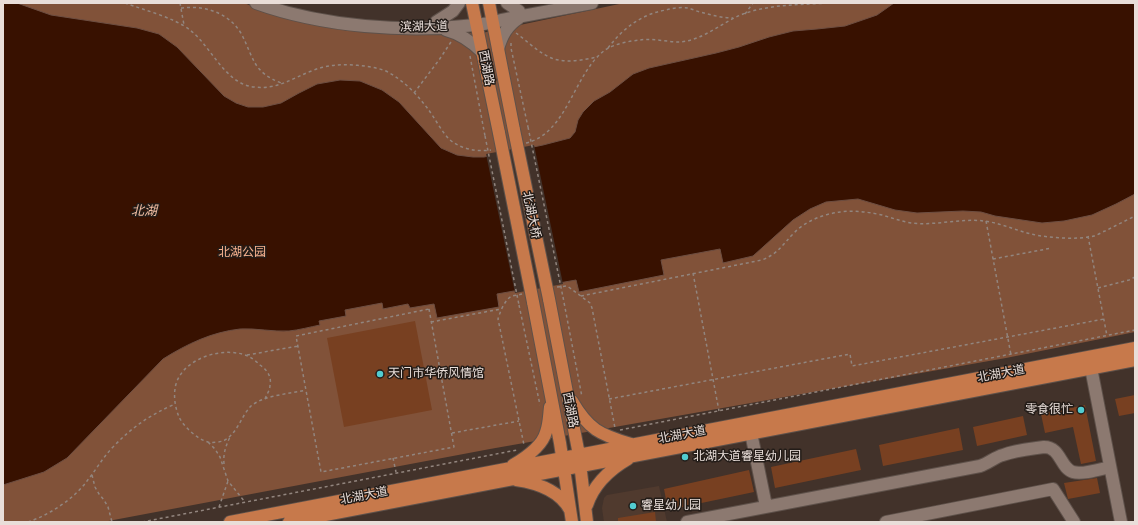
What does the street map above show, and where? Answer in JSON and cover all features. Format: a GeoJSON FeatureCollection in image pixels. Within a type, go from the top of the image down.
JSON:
{"type":"FeatureCollection","features":[{"type":"Feature","properties":{"kind":"main road","name":"西湖路"},"geometry":{"type":"LineString","coordinates":[[472,3],[499,133]]}},
{"type":"Feature","properties":{"kind":"main road","name":"西湖路"},"geometry":{"type":"LineString","coordinates":[[489,3],[514,130]]}},
{"type":"Feature","properties":{"kind":"main road","name":"北湖大桥"},"geometry":{"type":"LineString","coordinates":[[514,130],[549,299]]}},
{"type":"Feature","properties":{"kind":"main road","name":"北湖大桥"},"geometry":{"type":"LineString","coordinates":[[499,133],[533,302]]}},
{"type":"Feature","properties":{"kind":"main road","name":"西湖路"},"geometry":{"type":"LineString","coordinates":[[549,299],[580,460],[588,522]]}},
{"type":"Feature","properties":{"kind":"main road","name":"西湖路"},"geometry":{"type":"LineString","coordinates":[[533,302],[564,463],[572,517]]}},
{"type":"Feature","properties":{"kind":"main road","name":"北湖大道"},"geometry":{"type":"LineString","coordinates":[[230,522],[508,474],[634,450],[1135,348]]}},
{"type":"Feature","properties":{"kind":"main road","name":"北湖大道"},"geometry":{"type":"LineString","coordinates":[[634,450],[751,433],[1135,360]]}},
{"type":"Feature","properties":{"kind":"main road"},"geometry":{"type":"LineString","coordinates":[[566,390],[580,415],[590,425],[600,433],[634,450],[600,481],[590,496],[586,508]]}},
{"type":"Feature","properties":{"kind":"main road"},"geometry":{"type":"LineString","coordinates":[[551,394],[546,434],[541,442],[508,474],[523,481],[548,489],[560,497],[567,504],[572,517]]}},
{"type":"Feature","properties":{"kind":"main road","name":"北湖大道"},"geometry":{"type":"LineString","coordinates":[[291,522],[508,474]]}},
{"type":"Feature","properties":{"kind":"street","name":"滨湖大道"},"geometry":{"type":"LineString","coordinates":[[256,3],[298,15],[336,22],[401,28],[476,22],[592,3]]}},
{"type":"Feature","properties":{"kind":"street","name":"滨湖大道"},"geometry":{"type":"LineString","coordinates":[[279,3],[332,15],[436,25]]}},
{"type":"Feature","properties":{"kind":"street"},"geometry":{"type":"LineString","coordinates":[[459,3],[436,25],[467,39],[482,52]]}},
{"type":"Feature","properties":{"kind":"street"},"geometry":{"type":"LineString","coordinates":[[498,49],[500,40],[512,32],[512,22],[520,14],[507,3]]}},
{"type":"Feature","properties":{"kind":"street","name":"滨湖大道"},"geometry":{"type":"LineString","coordinates":[[520,14],[560,3]]}},
{"type":"Feature","properties":{"kind":"street"},"geometry":{"type":"LineString","coordinates":[[1091,368],[1121,522]]}},
{"type":"Feature","properties":{"kind":"street"},"geometry":{"type":"LineString","coordinates":[[751,433],[766,506]]}},
{"type":"Feature","properties":{"kind":"street"},"geometry":{"type":"LineString","coordinates":[[687,522],[980,466],[987,464],[1001,455],[1044,447],[1049,447],[1054,450],[1067,469],[1072,472],[1077,473],[1110,467]]}},
{"type":"Feature","properties":{"kind":"street"},"geometry":{"type":"LineString","coordinates":[[886,522],[1053,489],[1074,522]]}},
{"type":"Feature","properties":{"kind":"path"},"geometry":{"type":"LineString","coordinates":[[125,3],[184,25],[204,44],[228,74],[240,83],[253,87],[269,88],[282,84],[314,69],[329,66],[363,66],[384,70],[401,80],[414,93],[427,108],[448,138],[460,147],[475,150],[495,150]]}},
{"type":"Feature","properties":{"kind":"path"},"geometry":{"type":"LineString","coordinates":[[180,3],[184,25]]}},
{"type":"Feature","properties":{"kind":"path"},"geometry":{"type":"LineString","coordinates":[[745,14],[753,3]]}},
{"type":"Feature","properties":{"kind":"path"},"geometry":{"type":"LineString","coordinates":[[526,144],[546,133],[560,118],[577,86],[591,65],[597,57],[607,49],[618,44],[641,39],[680,42],[694,39],[715,30],[729,20],[768,7],[794,4],[828,3]]}},
{"type":"Feature","properties":{"kind":"path"},"geometry":{"type":"LineString","coordinates":[[181,8],[192,6],[213,10],[230,20],[241,34],[254,63],[259,70],[272,80],[282,84]]}},
{"type":"Feature","properties":{"kind":"path"},"geometry":{"type":"LineString","coordinates":[[607,49],[614,39],[626,28],[641,17],[657,11],[688,8],[724,18],[735,18]]}},
{"type":"Feature","properties":{"kind":"path"},"geometry":{"type":"LineString","coordinates":[[512,32],[554,59],[581,61],[597,57]]}},
{"type":"Feature","properties":{"kind":"path"},"geometry":{"type":"LineString","coordinates":[[414,93],[439,60],[456,33]]}},
{"type":"Feature","properties":{"kind":"path"},"geometry":{"type":"LineString","coordinates":[[511,42],[583,401]]}},
{"type":"Feature","properties":{"kind":"path"},"geometry":{"type":"LineString","coordinates":[[470,55],[540,408]]}},
{"type":"Feature","properties":{"kind":"path"},"geometry":{"type":"LineString","coordinates":[[581,296],[762,260],[778,251],[802,225],[826,215],[840,212],[865,212],[913,223],[966,220],[986,221],[1039,235],[1061,238],[1094,236],[1135,216]]}},
{"type":"Feature","properties":{"kind":"path"},"geometry":{"type":"LineString","coordinates":[[986,221],[1011,354]]}},
{"type":"Feature","properties":{"kind":"path"},"geometry":{"type":"LineString","coordinates":[[1088,236],[1107,336]]}},
{"type":"Feature","properties":{"kind":"path"},"geometry":{"type":"LineString","coordinates":[[993,259],[1052,248]]}},
{"type":"Feature","properties":{"kind":"path"},"geometry":{"type":"LineString","coordinates":[[693,273],[719,411]]}},
{"type":"Feature","properties":{"kind":"path"},"geometry":{"type":"LineString","coordinates":[[1098,288],[1130,280],[1135,277]]}},
{"type":"Feature","properties":{"kind":"path"},"geometry":{"type":"LineString","coordinates":[[429,309],[431,322],[454,447],[321,472],[296,336],[429,309]]}},
{"type":"Feature","properties":{"kind":"path"},"geometry":{"type":"LineString","coordinates":[[431,322],[501,309]]}},
{"type":"Feature","properties":{"kind":"path"},"geometry":{"type":"LineString","coordinates":[[609,399],[850,354],[852,366],[1104,319]]}},
{"type":"Feature","properties":{"kind":"path"},"geometry":{"type":"LineString","coordinates":[[613,430],[620,430],[1135,330]]}},
{"type":"Feature","properties":{"kind":"path"},"geometry":{"type":"LineString","coordinates":[[245,356],[298,346]]}},
{"type":"Feature","properties":{"kind":"path"},"geometry":{"type":"LineString","coordinates":[[245,502],[228,481],[220,456],[215,449],[208,442],[199,438],[179,418],[174,395],[176,384],[181,374],[198,359],[210,354],[237,353],[250,357],[268,371],[270,385],[265,399]]}},
{"type":"Feature","properties":{"kind":"path"},"geometry":{"type":"LineString","coordinates":[[224,468],[223,455],[225,447],[250,407],[265,399],[306,390]]}},
{"type":"Feature","properties":{"kind":"path"},"geometry":{"type":"LineString","coordinates":[[28,522],[50,512],[68,500],[86,483],[112,448],[128,433],[142,421],[175,404]]}},
{"type":"Feature","properties":{"kind":"path"},"geometry":{"type":"LineString","coordinates":[[452,433],[519,422]]}},
{"type":"Feature","properties":{"kind":"path"},"geometry":{"type":"LineString","coordinates":[[208,442],[224,440],[232,435]]}},
{"type":"Feature","properties":{"kind":"path"},"geometry":{"type":"LineString","coordinates":[[142,522],[521,449]]}},
{"type":"Feature","properties":{"kind":"path"},"geometry":{"type":"LineString","coordinates":[[393,458],[396,473]]}},
{"type":"Feature","properties":{"kind":"path"},"geometry":{"type":"LineString","coordinates":[[92,475],[95,487],[108,507],[112,522]]}},
{"type":"Feature","properties":{"kind":"path"},"geometry":{"type":"LineString","coordinates":[[219,507],[228,481]]}},
{"type":"Feature","properties":{"kind":"shaded area","name":"睿星幼儿园"},"geometry":{"type":"Polygon","coordinates":[[[659,486],[667,522],[604,522],[602,508],[604,498],[607,495],[659,486]]]}},
{"type":"Feature","properties":{"kind":"green space","name":"北湖公园"},"geometry":{"type":"Polygon","coordinates":[[[3,3],[244,3],[262,10],[306,22],[344,30],[390,34],[482,33],[624,3],[1135,3],[1135,332],[1006,358],[490,449],[103,522],[3,522],[3,3]]]}},
{"type":"Feature","properties":{"kind":"water","name":"北湖"},"geometry":{"type":"Polygon","coordinates":[[[3,3],[17,3],[51,15],[137,28],[159,34],[177,47],[224,96],[236,103],[248,107],[263,107],[281,103],[317,84],[340,80],[360,81],[382,90],[399,102],[441,148],[457,155],[484,157],[570,138],[575,132],[578,120],[583,112],[594,101],[610,92],[633,74],[649,68],[716,53],[793,31],[845,26],[877,15],[894,3],[1135,3],[1135,194],[1092,215],[1064,221],[1042,223],[995,216],[981,212],[963,211],[917,213],[895,210],[858,199],[826,202],[810,209],[793,220],[753,256],[723,263],[720,249],[661,260],[664,275],[579,292],[576,280],[497,294],[499,307],[437,318],[434,304],[410,308],[408,304],[383,309],[382,303],[345,310],[346,316],[319,321],[320,325],[297,330],[283,331],[240,329],[220,333],[181,348],[163,359],[67,458],[44,472],[3,485],[3,3]]]}},
{"type":"Feature","properties":{"kind":"pier"},"geometry":{"type":"Polygon","coordinates":[[[534,145],[563,284],[515,293],[486,154],[534,145]]]}},
{"type":"Feature","properties":{"kind":"building","name":"天门市华侨风情馆"},"geometry":{"type":"Polygon","coordinates":[[[415,321],[432,410],[344,427],[327,338],[415,321]]]}},
{"type":"Feature","properties":{"kind":"building"},"geometry":{"type":"Polygon","coordinates":[[[1135,395],[1135,413],[1119,416],[1115,399],[1135,395]]]}},
{"type":"Feature","properties":{"kind":"building"},"geometry":{"type":"Polygon","coordinates":[[[1085,405],[1096,461],[1081,464],[1073,427],[1045,433],[1041,414],[1085,405]]]}},
{"type":"Feature","properties":{"kind":"building"},"geometry":{"type":"Polygon","coordinates":[[[1023,416],[1027,435],[977,446],[973,427],[1023,416]]]}},
{"type":"Feature","properties":{"kind":"building"},"geometry":{"type":"Polygon","coordinates":[[[959,428],[963,450],[883,466],[879,445],[959,428]]]}},
{"type":"Feature","properties":{"kind":"building"},"geometry":{"type":"Polygon","coordinates":[[[856,449],[861,470],[775,488],[771,467],[856,449]]]}},
{"type":"Feature","properties":{"kind":"building"},"geometry":{"type":"Polygon","coordinates":[[[749,470],[754,492],[668,510],[664,489],[749,470]]]}},
{"type":"Feature","properties":{"kind":"building"},"geometry":{"type":"Polygon","coordinates":[[[1097,478],[1100,493],[1068,499],[1064,483],[1097,478]]]}},
{"type":"Feature","properties":{"kind":"building"},"geometry":{"type":"Polygon","coordinates":[[[655,512],[656,522],[618,522],[618,518],[655,512]]]}},
{"type":"Feature","properties":{"kind":"place","name":"天门市华侨风情馆"},"geometry":{"type":"Point","coordinates":[380,374]}},
{"type":"Feature","properties":{"kind":"place","name":"零食很忙"},"geometry":{"type":"Point","coordinates":[1081,410]}},
{"type":"Feature","properties":{"kind":"place","name":"北湖大道睿星幼儿园"},"geometry":{"type":"Point","coordinates":[685,457]}},
{"type":"Feature","properties":{"kind":"place","name":"睿星幼儿园"},"geometry":{"type":"Point","coordinates":[633,506]}}]}
